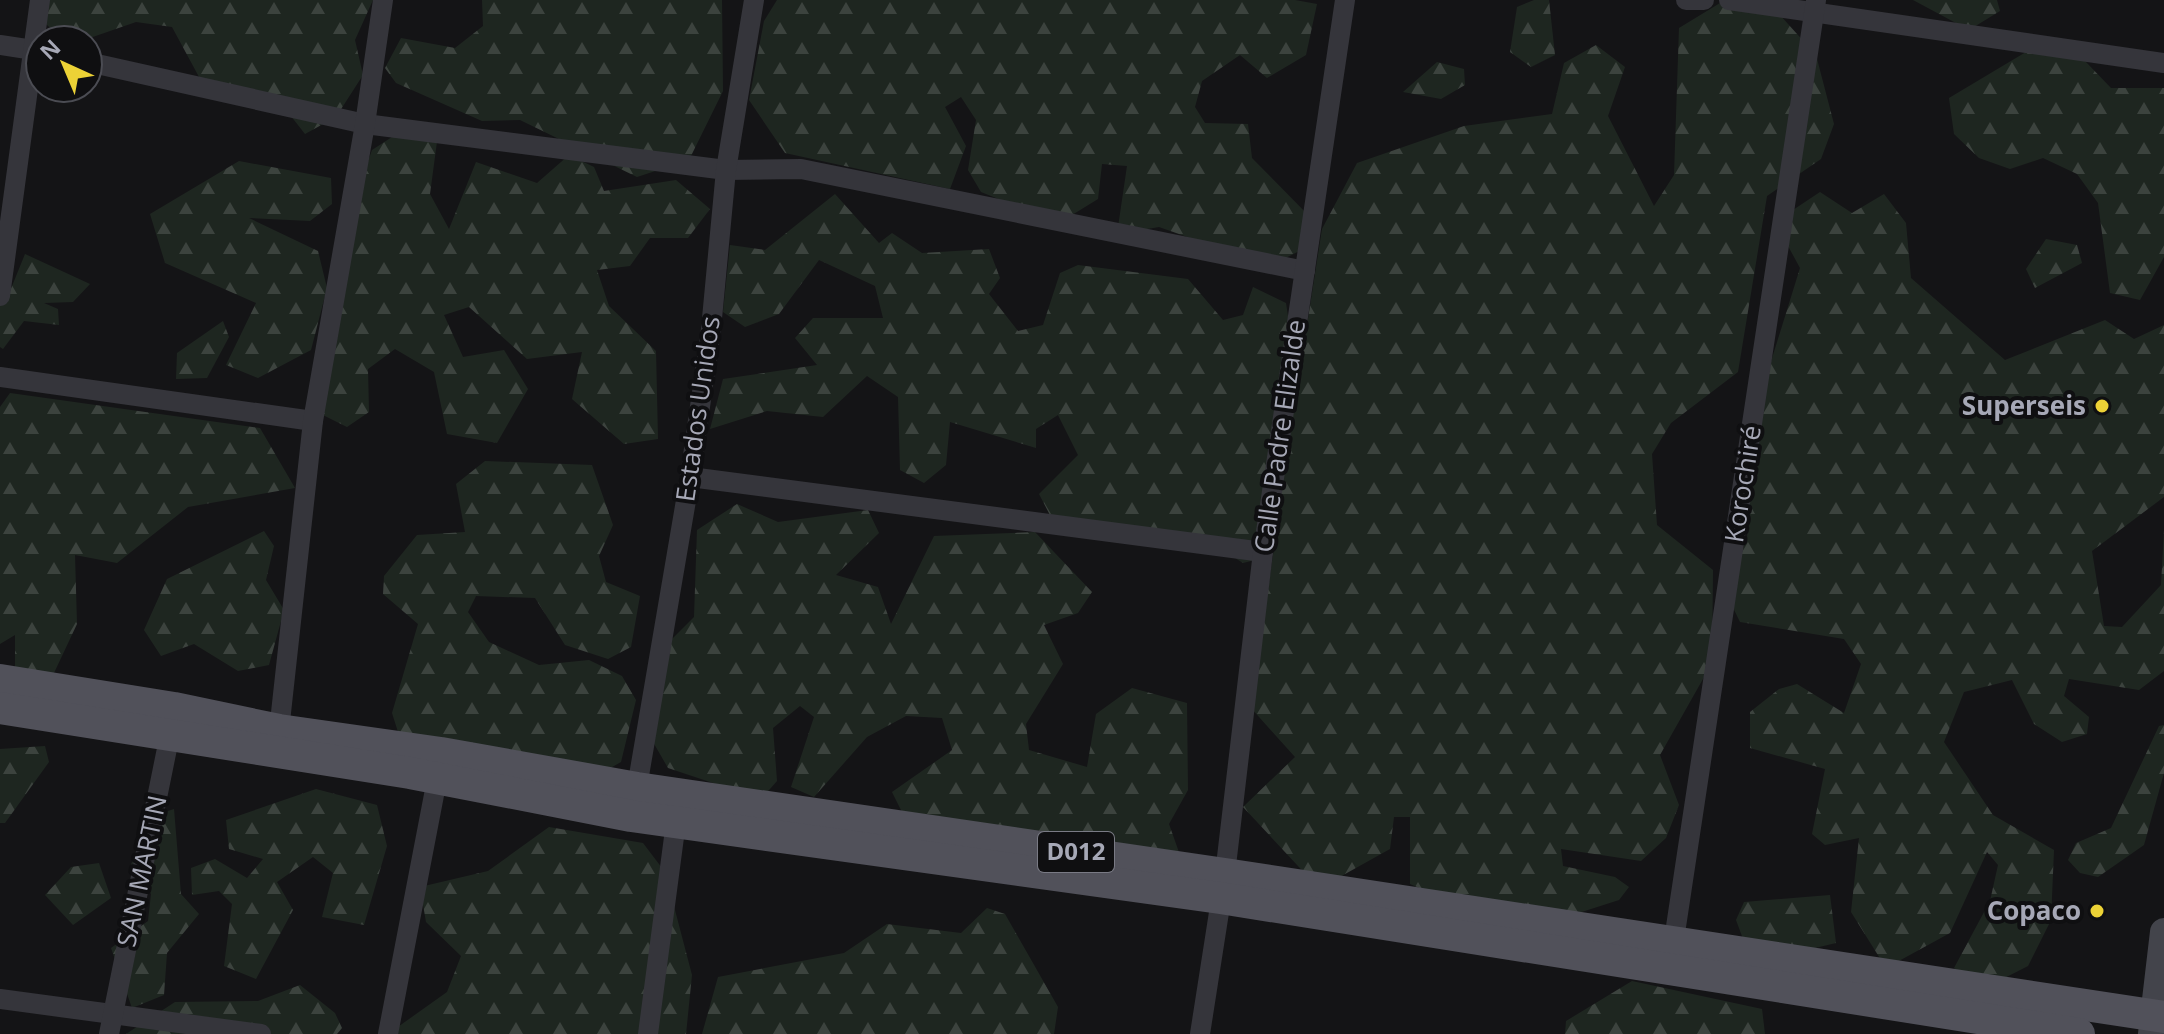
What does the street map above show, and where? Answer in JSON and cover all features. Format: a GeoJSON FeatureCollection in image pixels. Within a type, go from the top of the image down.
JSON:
{"type":"FeatureCollection","features":[{"type":"Feature","properties":{"kind":"main road","name":"D012"},"geometry":{"type":"LineString","coordinates":[[0,680],[172,722],[634,802],[1222,886],[1672,955],[2079,1034]]}},
{"type":"Feature","properties":{"kind":"main road","name":"D012"},"geometry":{"type":"LineString","coordinates":[[0,708],[172,722]]}},
{"type":"Feature","properties":{"kind":"main road","name":"D012"},"geometry":{"type":"LineString","coordinates":[[634,802],[676,822],[1222,886]]}},
{"type":"Feature","properties":{"kind":"main road"},"geometry":{"type":"LineString","coordinates":[[2157,1022],[2164,932]]}},
{"type":"Feature","properties":{"kind":"main road","name":"D012"},"geometry":{"type":"LineString","coordinates":[[1979,1014],[2157,1022]]}},
{"type":"Feature","properties":{"kind":"street"},"geometry":{"type":"LineString","coordinates":[[39,24],[40,0]]}},
{"type":"Feature","properties":{"kind":"street"},"geometry":{"type":"LineString","coordinates":[[278,741],[313,421],[365,124],[383,0]]}},
{"type":"Feature","properties":{"kind":"street","name":"Estados Unidos"},"geometry":{"type":"LineString","coordinates":[[634,802],[690,477],[711,329],[726,170],[754,0]]}},
{"type":"Feature","properties":{"kind":"street","name":"Calle Padre Elizalde"},"geometry":{"type":"LineString","coordinates":[[1200,1034],[1222,886],[1263,552],[1345,0]]}},
{"type":"Feature","properties":{"kind":"street"},"geometry":{"type":"LineString","coordinates":[[1686,0],[1704,0]]}},
{"type":"Feature","properties":{"kind":"street"},"geometry":{"type":"LineString","coordinates":[[1729,0],[1815,7],[2164,63]]}},
{"type":"Feature","properties":{"kind":"street","name":"Korochiré"},"geometry":{"type":"LineString","coordinates":[[1672,955],[1815,7]]}},
{"type":"Feature","properties":{"kind":"street"},"geometry":{"type":"LineString","coordinates":[[0,45],[24,48]]}},
{"type":"Feature","properties":{"kind":"street"},"geometry":{"type":"LineString","coordinates":[[104,66],[365,124],[726,170],[801,169],[1305,271]]}},
{"type":"Feature","properties":{"kind":"street"},"geometry":{"type":"LineString","coordinates":[[0,296],[29,104]]}},
{"type":"Feature","properties":{"kind":"street"},"geometry":{"type":"LineString","coordinates":[[0,377],[313,421]]}},
{"type":"Feature","properties":{"kind":"street"},"geometry":{"type":"LineString","coordinates":[[690,477],[1263,552]]}},
{"type":"Feature","properties":{"kind":"street","name":"SAN MARTIN"},"geometry":{"type":"LineString","coordinates":[[110,1024],[172,722]]}},
{"type":"Feature","properties":{"kind":"street"},"geometry":{"type":"LineString","coordinates":[[388,1034],[439,766]]}},
{"type":"Feature","properties":{"kind":"street"},"geometry":{"type":"LineString","coordinates":[[648,1034],[676,822]]}},
{"type":"Feature","properties":{"kind":"street"},"geometry":{"type":"LineString","coordinates":[[0,999],[110,1024],[261,1034]]}},
{"type":"Feature","properties":{"kind":"green space"},"geometry":{"type":"Polygon","coordinates":[[[30,0],[373,0],[355,40],[363,75],[336,117],[305,134],[276,97],[205,88],[172,27],[136,22],[104,33],[104,24],[46,24],[30,10],[30,0]]]}},
{"type":"Feature","properties":{"kind":"green space"},"geometry":{"type":"Polygon","coordinates":[[[482,0],[722,0],[723,91],[689,160],[637,177],[520,120],[482,121],[396,83],[385,68],[401,38],[455,48],[483,26],[482,0]]]}},
{"type":"Feature","properties":{"kind":"green space"},"geometry":{"type":"Polygon","coordinates":[[[777,0],[1295,0],[1317,4],[1306,55],[1267,78],[1240,55],[1202,81],[1195,107],[1205,123],[1248,124],[1252,158],[1313,220],[1311,245],[1270,266],[1159,227],[1117,234],[1127,166],[1102,164],[1098,199],[1059,223],[981,192],[968,170],[976,120],[961,97],[945,107],[966,146],[950,189],[785,153],[749,100],[764,21],[777,0]]]}},
{"type":"Feature","properties":{"kind":"green space"},"geometry":{"type":"Polygon","coordinates":[[[1534,0],[1549,0],[1555,55],[1531,67],[1510,52],[1517,7],[1534,0]]]}},
{"type":"Feature","properties":{"kind":"green space"},"geometry":{"type":"Polygon","coordinates":[[[1725,0],[1779,14],[1816,55],[1834,124],[1821,159],[1767,196],[1738,372],[1671,423],[1652,454],[1657,525],[1713,570],[1712,663],[1660,755],[1679,805],[1666,838],[1641,861],[1561,849],[1563,866],[1615,877],[1629,887],[1619,900],[1519,932],[1410,884],[1410,817],[1394,817],[1390,849],[1329,883],[1312,881],[1243,807],[1295,757],[1251,708],[1275,541],[1271,556],[1243,563],[1213,544],[1051,517],[1039,494],[1078,455],[1058,415],[1036,429],[1036,448],[950,422],[946,465],[924,483],[900,470],[898,397],[867,376],[823,417],[767,411],[710,429],[723,379],[817,365],[795,338],[813,318],[883,318],[875,286],[819,260],[779,314],[745,327],[723,312],[730,245],[765,250],[835,194],[879,243],[892,233],[922,253],[989,249],[1000,278],[989,294],[1018,331],[1043,325],[1060,273],[1078,265],[1188,279],[1223,320],[1243,315],[1253,287],[1286,303],[1298,383],[1322,229],[1357,163],[1464,126],[1552,114],[1564,63],[1596,45],[1625,67],[1608,116],[1654,206],[1674,175],[1679,28],[1725,0]]]}},
{"type":"Feature","properties":{"kind":"green space"},"geometry":{"type":"Polygon","coordinates":[[[1913,0],[1997,0],[2000,11],[1969,30],[1913,0]]]}},
{"type":"Feature","properties":{"kind":"green space"},"geometry":{"type":"Polygon","coordinates":[[[2031,49],[2085,61],[2111,88],[2164,88],[2164,257],[2140,300],[2110,293],[2098,203],[2077,174],[2043,158],[2010,169],[1979,158],[1954,134],[1949,98],[2031,49]]]}},
{"type":"Feature","properties":{"kind":"green space"},"geometry":{"type":"Polygon","coordinates":[[[1437,62],[1464,69],[1465,85],[1441,99],[1403,92],[1437,62]]]}},
{"type":"Feature","properties":{"kind":"green space"},"geometry":{"type":"Polygon","coordinates":[[[412,124],[438,134],[430,194],[449,229],[476,162],[537,183],[569,155],[594,167],[604,191],[676,180],[710,209],[688,238],[650,238],[630,266],[597,270],[609,306],[656,351],[658,439],[624,444],[572,399],[582,352],[527,359],[469,307],[444,315],[463,357],[504,350],[528,389],[497,443],[447,434],[434,372],[395,349],[368,369],[369,412],[347,427],[323,415],[345,228],[372,150],[412,124]]]}},
{"type":"Feature","properties":{"kind":"green space"},"geometry":{"type":"Polygon","coordinates":[[[239,161],[331,178],[332,204],[310,221],[249,218],[318,251],[327,288],[311,350],[258,378],[226,365],[256,303],[165,263],[150,214],[239,161]]]}},
{"type":"Feature","properties":{"kind":"green space"},"geometry":{"type":"Polygon","coordinates":[[[1820,192],[1852,213],[1884,194],[1906,223],[1911,278],[2005,360],[2105,320],[2134,339],[2164,325],[2164,497],[2092,551],[2104,626],[2122,627],[2161,585],[2164,530],[2164,671],[2139,690],[2069,679],[2064,696],[2089,717],[2087,734],[2062,742],[2034,724],[2012,680],[1964,692],[1944,742],[1993,815],[2054,850],[2051,920],[2028,966],[1983,989],[1954,968],[1990,901],[1998,865],[1987,852],[1950,933],[1886,968],[1851,912],[1859,838],[1825,845],[1812,834],[1825,769],[1750,748],[1750,712],[1779,689],[1797,684],[1844,713],[1861,664],[1844,639],[1740,622],[1725,591],[1747,539],[1755,413],[1800,268],[1775,222],[1820,192]]]}},
{"type":"Feature","properties":{"kind":"green space"},"geometry":{"type":"Polygon","coordinates":[[[2046,239],[2077,245],[2082,263],[2035,288],[2026,269],[2046,239]]]}},
{"type":"Feature","properties":{"kind":"green space"},"geometry":{"type":"Polygon","coordinates":[[[25,254],[90,284],[73,302],[44,303],[58,309],[59,325],[24,321],[3,349],[0,347],[0,301],[8,296],[25,254]]]}},
{"type":"Feature","properties":{"kind":"green space"},"geometry":{"type":"Polygon","coordinates":[[[223,321],[229,337],[207,378],[176,379],[177,353],[223,321]]]}},
{"type":"Feature","properties":{"kind":"green space"},"geometry":{"type":"Polygon","coordinates":[[[10,393],[260,428],[295,488],[188,507],[117,563],[75,555],[77,624],[46,690],[15,686],[15,635],[0,644],[0,407],[10,393]]]}},
{"type":"Feature","properties":{"kind":"green space"},"geometry":{"type":"Polygon","coordinates":[[[485,461],[592,465],[613,525],[599,556],[606,582],[640,596],[631,647],[608,659],[565,645],[535,598],[476,596],[468,612],[489,642],[539,665],[589,660],[622,676],[636,700],[621,762],[598,775],[406,757],[392,713],[418,624],[383,594],[384,576],[417,535],[465,532],[456,484],[485,461]]]}},
{"type":"Feature","properties":{"kind":"green space"},"geometry":{"type":"Polygon","coordinates":[[[737,504],[778,522],[868,510],[879,533],[836,575],[878,587],[891,624],[934,536],[1035,532],[1092,592],[1078,613],[1044,625],[1063,664],[1026,724],[1029,750],[1087,767],[1096,714],[1132,688],[1187,703],[1188,790],[1169,824],[1181,858],[1107,863],[1080,836],[1056,852],[912,832],[892,792],[952,750],[942,718],[906,716],[867,737],[814,797],[791,787],[814,717],[800,706],[773,728],[777,781],[761,799],[668,768],[649,735],[660,651],[694,617],[697,530],[737,504]]]}},
{"type":"Feature","properties":{"kind":"green space"},"geometry":{"type":"Polygon","coordinates":[[[264,531],[274,546],[266,580],[284,610],[269,665],[238,671],[194,644],[161,656],[144,630],[167,579],[264,531]]]}},
{"type":"Feature","properties":{"kind":"green space"},"geometry":{"type":"Polygon","coordinates":[[[2164,725],[2164,773],[2144,845],[2098,877],[2080,873],[2068,860],[2076,843],[2111,828],[2159,726],[2164,725]]]}},
{"type":"Feature","properties":{"kind":"green space"},"geometry":{"type":"Polygon","coordinates":[[[45,746],[49,762],[5,823],[0,823],[0,749],[45,746]]]}},
{"type":"Feature","properties":{"kind":"green space"},"geometry":{"type":"Polygon","coordinates":[[[316,789],[377,805],[387,846],[364,925],[322,917],[333,873],[313,857],[277,882],[293,910],[256,979],[224,966],[232,904],[219,891],[192,895],[191,868],[215,859],[247,878],[263,859],[229,849],[226,820],[316,789]]]}},
{"type":"Feature","properties":{"kind":"green space"},"geometry":{"type":"Polygon","coordinates":[[[174,809],[181,894],[199,914],[167,953],[164,995],[132,1008],[111,948],[148,921],[151,894],[130,867],[150,817],[174,809]]]}},
{"type":"Feature","properties":{"kind":"green space"},"geometry":{"type":"Polygon","coordinates":[[[549,827],[643,843],[665,872],[692,975],[686,1034],[388,1034],[447,992],[461,956],[426,922],[420,887],[488,871],[549,827]]]}},
{"type":"Feature","properties":{"kind":"green space"},"geometry":{"type":"Polygon","coordinates":[[[99,863],[111,898],[73,925],[45,895],[71,867],[99,863]]]}},
{"type":"Feature","properties":{"kind":"green space"},"geometry":{"type":"Polygon","coordinates":[[[1830,895],[1836,943],[1752,963],[1736,920],[1744,902],[1830,895]]]}},
{"type":"Feature","properties":{"kind":"green space"},"geometry":{"type":"Polygon","coordinates":[[[987,908],[1005,914],[1058,1007],[1054,1034],[702,1034],[718,977],[844,953],[887,924],[961,933],[987,908]]]}},
{"type":"Feature","properties":{"kind":"green space"},"geometry":{"type":"Polygon","coordinates":[[[1632,981],[1762,1009],[1765,1034],[1565,1034],[1566,1021],[1632,981]]]}},
{"type":"Feature","properties":{"kind":"green space"},"geometry":{"type":"Polygon","coordinates":[[[300,985],[335,1013],[342,1028],[337,1034],[126,1034],[175,1002],[258,1001],[300,985]]]}},
{"type":"Feature","properties":{"kind":"place","name":"Superseis"},"geometry":{"type":"Point","coordinates":[2102,406]}},
{"type":"Feature","properties":{"kind":"place","name":"Copaco"},"geometry":{"type":"Point","coordinates":[2097,911]}}]}
